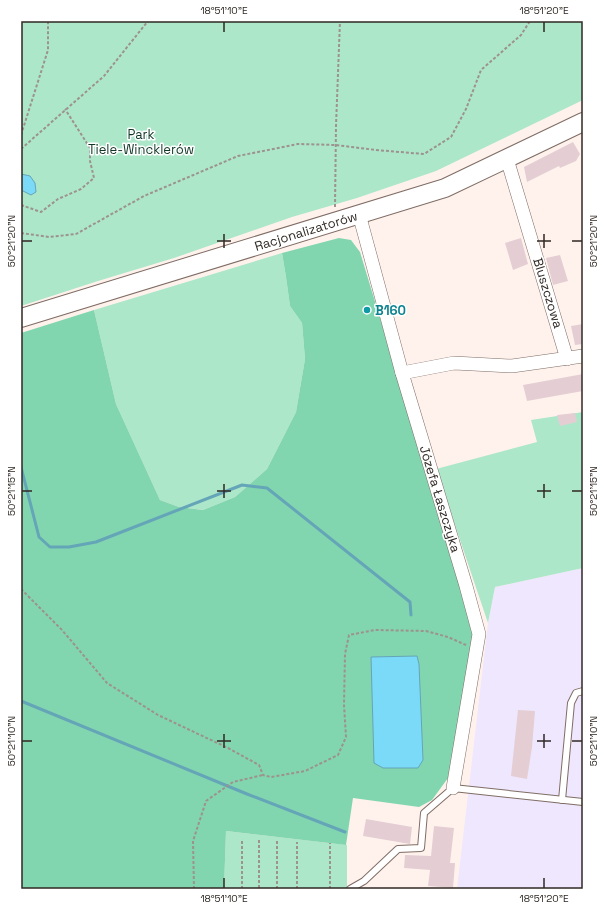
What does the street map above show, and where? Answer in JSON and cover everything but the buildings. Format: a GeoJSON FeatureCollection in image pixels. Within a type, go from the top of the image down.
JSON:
{"type":"FeatureCollection","features":[{"type":"Feature","properties":{"kind":"street","name":"Racjonalizatorów"},"geometry":{"type":"LineString","coordinates":[[21,318],[445,188],[583,122]]}},
{"type":"Feature","properties":{"kind":"street","name":"Bluszczowa"},"geometry":{"type":"LineString","coordinates":[[507,158],[567,359]]}},
{"type":"Feature","properties":{"kind":"street","name":"Józefa Łaszczyka"},"geometry":{"type":"LineString","coordinates":[[359,214],[402,373],[479,634],[453,788]]}},
{"type":"Feature","properties":{"kind":"street"},"geometry":{"type":"LineString","coordinates":[[402,373],[454,363],[512,366],[583,356]]}},
{"type":"Feature","properties":{"kind":"lane"},"geometry":{"type":"LineString","coordinates":[[562,800],[571,703],[576,693],[583,691]]}},
{"type":"Feature","properties":{"kind":"lane"},"geometry":{"type":"LineString","coordinates":[[350,889],[364,881],[398,849],[421,848],[424,812],[453,788],[583,802]]}},
{"type":"Feature","properties":{"kind":"path"},"geometry":{"type":"LineString","coordinates":[[21,135],[48,50],[48,21]]}},
{"type":"Feature","properties":{"kind":"path"},"geometry":{"type":"LineString","coordinates":[[21,149],[104,76],[148,21]]}},
{"type":"Feature","properties":{"kind":"path"},"geometry":{"type":"LineString","coordinates":[[333,222],[336,203],[336,145],[340,21]]}},
{"type":"Feature","properties":{"kind":"path"},"geometry":{"type":"LineString","coordinates":[[21,233],[49,237],[76,234],[144,196],[238,156],[298,144],[336,145],[424,154],[451,137],[466,109],[481,70],[521,35],[530,21]]}},
{"type":"Feature","properties":{"kind":"path"},"geometry":{"type":"LineString","coordinates":[[21,205],[41,212],[58,199],[81,189],[94,178],[90,161],[90,148],[65,109]]}},
{"type":"Feature","properties":{"kind":"path"},"geometry":{"type":"LineString","coordinates":[[21,589],[62,630],[106,683],[158,715],[228,748],[259,765],[263,775]]}},
{"type":"Feature","properties":{"kind":"path"},"geometry":{"type":"LineString","coordinates":[[194,889],[193,841],[206,801],[234,782],[263,775],[270,777],[305,771],[338,755],[346,737],[344,705],[345,654],[349,635],[375,630],[426,631],[448,638],[476,651]]}},
{"type":"Feature","properties":{"kind":"path"},"geometry":{"type":"LineString","coordinates":[[242,839],[242,889]]}},
{"type":"Feature","properties":{"kind":"path"},"geometry":{"type":"LineString","coordinates":[[259,840],[259,889]]}},
{"type":"Feature","properties":{"kind":"path"},"geometry":{"type":"LineString","coordinates":[[277,840],[277,889]]}},
{"type":"Feature","properties":{"kind":"path"},"geometry":{"type":"LineString","coordinates":[[297,842],[297,889]]}},
{"type":"Feature","properties":{"kind":"path"},"geometry":{"type":"LineString","coordinates":[[330,844],[329,889],[350,889]]}},
{"type":"Feature","properties":{"kind":"shaded area"},"geometry":{"type":"Polygon","coordinates":[[[583,568],[583,889],[457,889],[488,623],[495,587],[583,568]]]}},
{"type":"Feature","properties":{"kind":"green space","name":"Park Tiele-Wincklerów"},"geometry":{"type":"Polygon","coordinates":[[[21,21],[583,21],[583,100],[436,171],[357,198],[292,217],[174,258],[21,306],[21,21]]]}},
{"type":"Feature","properties":{"kind":"green space"},"geometry":{"type":"Polygon","coordinates":[[[339,238],[351,240],[360,252],[473,625],[474,636],[448,778],[432,800],[419,807],[353,798],[346,845],[226,831],[224,889],[21,889],[21,333],[94,310],[116,404],[160,500],[179,507],[203,510],[235,497],[267,469],[296,412],[305,359],[302,323],[290,306],[282,253],[339,238]]]}},
{"type":"Feature","properties":{"kind":"green space"},"geometry":{"type":"Polygon","coordinates":[[[282,253],[290,306],[302,323],[305,359],[296,412],[267,469],[235,497],[203,510],[179,507],[160,500],[116,404],[94,310],[282,253]]]}},
{"type":"Feature","properties":{"kind":"green space"},"geometry":{"type":"Polygon","coordinates":[[[583,412],[583,568],[495,587],[488,623],[436,469],[537,442],[531,420],[583,412]]]}},
{"type":"Feature","properties":{"kind":"green space"},"geometry":{"type":"Polygon","coordinates":[[[226,831],[347,845],[347,889],[224,889],[226,831]]]}},
{"type":"Feature","properties":{"kind":"water"},"geometry":{"type":"Polygon","coordinates":[[[21,174],[30,176],[35,183],[36,192],[31,195],[21,190],[21,174]]]}},
{"type":"Feature","properties":{"kind":"water"},"geometry":{"type":"Polygon","coordinates":[[[417,656],[419,664],[423,760],[418,768],[383,768],[374,763],[371,657],[417,656]]]}},
{"type":"Feature","properties":{"kind":"waterway"},"geometry":{"type":"LineString","coordinates":[[21,467],[39,537],[50,547],[69,547],[96,542],[242,485],[267,488],[410,602],[411,615]]}},
{"type":"Feature","properties":{"kind":"waterway"},"geometry":{"type":"LineString","coordinates":[[21,701],[247,794],[345,832]]}},
{"type":"Feature","properties":{"kind":"place","name":"B160"},"geometry":{"type":"Point","coordinates":[367,310]}}]}
